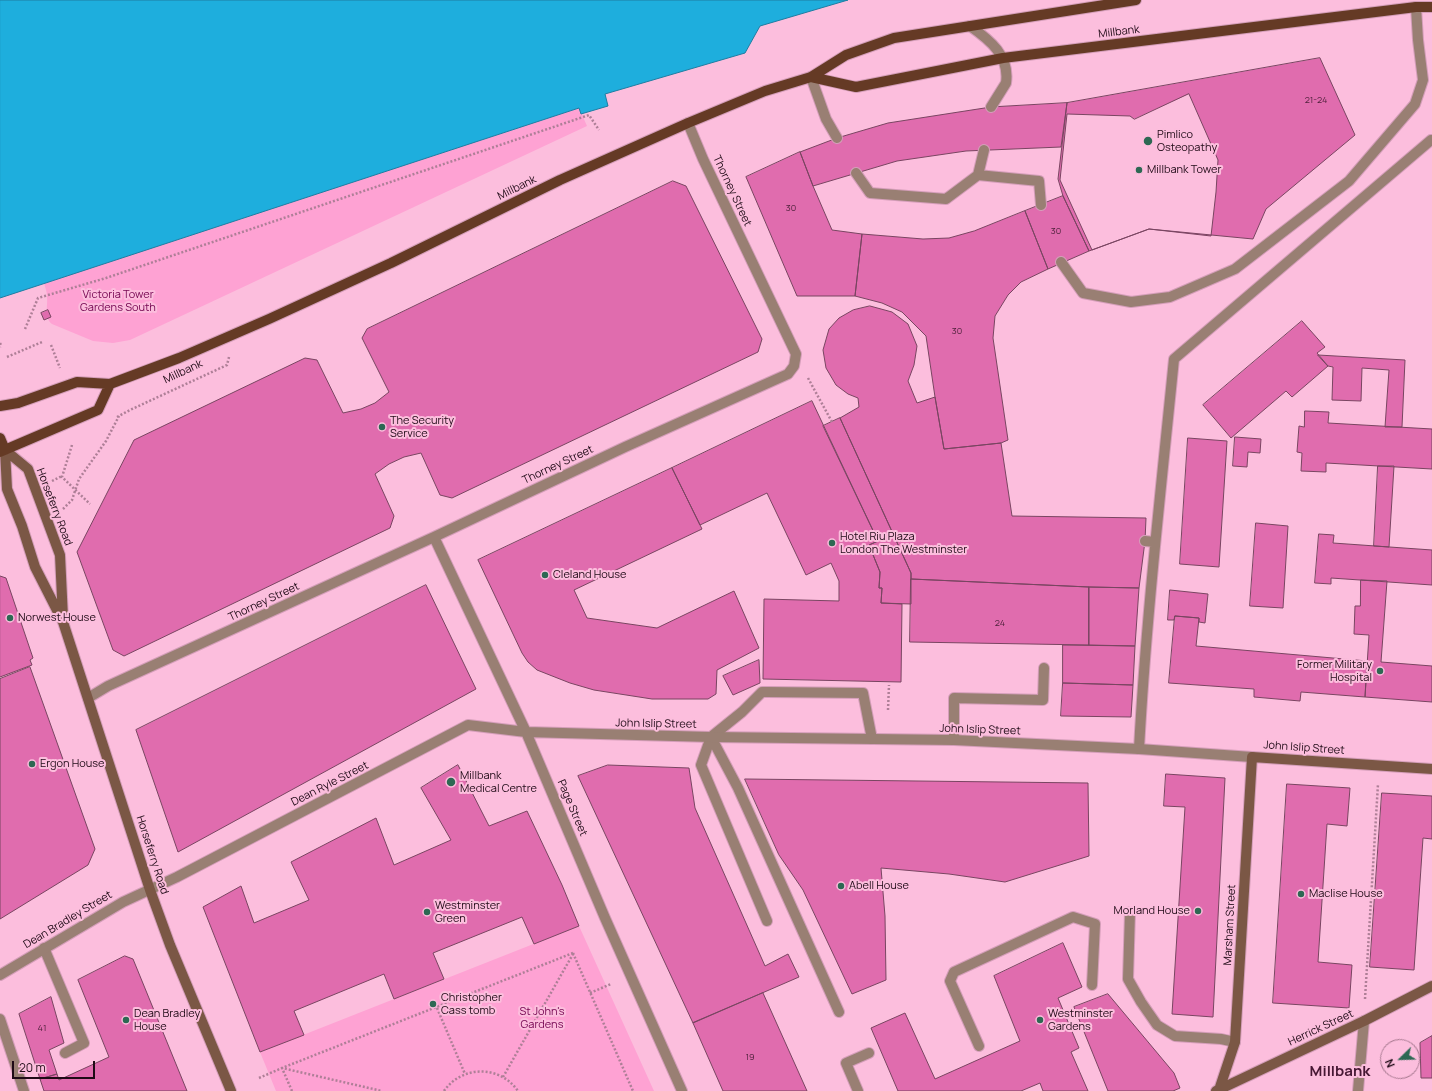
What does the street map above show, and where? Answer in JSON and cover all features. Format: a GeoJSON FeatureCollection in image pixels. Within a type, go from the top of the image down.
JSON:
{"type":"FeatureCollection","features":[{"type":"Feature","properties":{"kind":"main road","name":"Millbank"},"geometry":{"type":"LineString","coordinates":[[0,406],[18,403],[77,382],[110,384],[179,358],[391,263],[560,180],[688,123],[765,91],[811,77],[846,55],[894,38],[1136,0]]}},
{"type":"Feature","properties":{"kind":"main road","name":"Millbank"},"geometry":{"type":"LineString","coordinates":[[811,77],[856,87],[1003,58],[1416,7],[1432,7]]}},
{"type":"Feature","properties":{"kind":"main road"},"geometry":{"type":"LineString","coordinates":[[0,438],[2,451],[98,410],[110,384]]}},
{"type":"Feature","properties":{"kind":"main road","name":"Horseferry Road"},"geometry":{"type":"LineString","coordinates":[[2,451],[28,469],[60,555],[63,622]]}},
{"type":"Feature","properties":{"kind":"main road","name":"Horseferry Road"},"geometry":{"type":"LineString","coordinates":[[2,451],[7,489],[35,566],[63,622],[150,890],[182,975],[231,1091]]}},
{"type":"Feature","properties":{"kind":"main road","name":"John Islip Street"},"geometry":{"type":"LineString","coordinates":[[1252,757],[1432,769]]}},
{"type":"Feature","properties":{"kind":"main road","name":"Marsham Street"},"geometry":{"type":"LineString","coordinates":[[1217,1090],[1235,1042],[1252,757]]}},
{"type":"Feature","properties":{"kind":"main road","name":"Herrick Street"},"geometry":{"type":"LineString","coordinates":[[1217,1090],[1364,1021],[1432,986]]}},
{"type":"Feature","properties":{"kind":"street"},"geometry":{"type":"LineString","coordinates":[[1062,262],[1083,293],[1130,302],[1170,297],[1235,269],[1349,181],[1415,104],[1423,80],[1416,7]]}},
{"type":"Feature","properties":{"kind":"street"},"geometry":{"type":"LineString","coordinates":[[970,26],[990,40],[1003,58],[1007,79],[991,107]]}},
{"type":"Feature","properties":{"kind":"street"},"geometry":{"type":"LineString","coordinates":[[811,77],[826,119],[837,138]]}},
{"type":"Feature","properties":{"kind":"street","name":"Thorney Street"},"geometry":{"type":"LineString","coordinates":[[88,698],[108,686],[434,537],[625,447],[788,374],[794,366],[796,354],[703,159],[688,123]]}},
{"type":"Feature","properties":{"kind":"street"},"geometry":{"type":"LineString","coordinates":[[1139,749],[1150,542],[1174,359],[1431,140]]}},
{"type":"Feature","properties":{"kind":"street"},"geometry":{"type":"LineString","coordinates":[[856,174],[870,194],[946,199],[978,175],[984,150]]}},
{"type":"Feature","properties":{"kind":"street"},"geometry":{"type":"LineString","coordinates":[[978,175],[1039,181],[1041,205]]}},
{"type":"Feature","properties":{"kind":"street","name":"Page Street"},"geometry":{"type":"LineString","coordinates":[[434,537],[526,732],[605,918],[682,1091]]}},
{"type":"Feature","properties":{"kind":"street"},"geometry":{"type":"LineString","coordinates":[[954,740],[954,698],[1043,700],[1044,668]]}},
{"type":"Feature","properties":{"kind":"street"},"geometry":{"type":"LineString","coordinates":[[767,921],[701,765],[711,737],[742,712],[762,692],[863,693],[872,739]]}},
{"type":"Feature","properties":{"kind":"street","name":"Dean Ryle Street"},"geometry":{"type":"LineString","coordinates":[[150,890],[184,874],[468,725],[526,732]]}},
{"type":"Feature","properties":{"kind":"street","name":"John Islip Street"},"geometry":{"type":"LineString","coordinates":[[526,732],[711,737],[954,740],[1139,749],[1252,757]]}},
{"type":"Feature","properties":{"kind":"street"},"geometry":{"type":"LineString","coordinates":[[711,737],[738,788],[839,1012]]}},
{"type":"Feature","properties":{"kind":"street","name":"Dean Bradley Street"},"geometry":{"type":"LineString","coordinates":[[0,975],[123,902],[150,890]]}},
{"type":"Feature","properties":{"kind":"street"},"geometry":{"type":"LineString","coordinates":[[1130,912],[1128,979],[1141,1002],[1157,1025],[1175,1036],[1220,1039],[1235,1042]]}},
{"type":"Feature","properties":{"kind":"street"},"geometry":{"type":"LineString","coordinates":[[979,1046],[950,981],[954,972],[1073,917],[1095,924],[1092,985]]}},
{"type":"Feature","properties":{"kind":"street"},"geometry":{"type":"LineString","coordinates":[[44,948],[84,1043],[64,1053]]}},
{"type":"Feature","properties":{"kind":"street"},"geometry":{"type":"LineString","coordinates":[[0,1019],[24,1091]]}},
{"type":"Feature","properties":{"kind":"street"},"geometry":{"type":"LineString","coordinates":[[1358,1091],[1364,1021]]}},
{"type":"Feature","properties":{"kind":"street"},"geometry":{"type":"LineString","coordinates":[[858,1091],[846,1063],[869,1053]]}},
{"type":"Feature","properties":{"kind":"street"},"geometry":{"type":"LineString","coordinates":[[1217,1090],[1230,1091]]}},
{"type":"Feature","properties":{"kind":"path"},"geometry":{"type":"LineString","coordinates":[[25,329],[38,298],[106,278],[589,115],[599,130]]}},
{"type":"Feature","properties":{"kind":"path","name":"Millbank"},"geometry":{"type":"LineString","coordinates":[[114,419],[227,365],[238,332]]}},
{"type":"Feature","properties":{"kind":"path"},"geometry":{"type":"LineString","coordinates":[[6,357],[42,342]]}},
{"type":"Feature","properties":{"kind":"path"},"geometry":{"type":"LineString","coordinates":[[0,343],[0,347]]}},
{"type":"Feature","properties":{"kind":"path"},"geometry":{"type":"LineString","coordinates":[[51,345],[62,372]]}},
{"type":"Feature","properties":{"kind":"path"},"geometry":{"type":"LineString","coordinates":[[796,354],[832,422]]}},
{"type":"Feature","properties":{"kind":"path","name":"Horseferry Road"},"geometry":{"type":"LineString","coordinates":[[59,512],[72,500],[79,479],[108,436],[119,416]]}},
{"type":"Feature","properties":{"kind":"path"},"geometry":{"type":"LineString","coordinates":[[72,445],[62,476],[90,504]]}},
{"type":"Feature","properties":{"kind":"path"},"geometry":{"type":"LineString","coordinates":[[888,712],[889,685]]}},
{"type":"Feature","properties":{"kind":"path"},"geometry":{"type":"LineString","coordinates":[[1364,1021],[1378,766]]}},
{"type":"Feature","properties":{"kind":"path"},"geometry":{"type":"LineString","coordinates":[[573,953],[633,1091]]}},
{"type":"Feature","properties":{"kind":"path"},"geometry":{"type":"LineString","coordinates":[[259,1078],[573,953]]}},
{"type":"Feature","properties":{"kind":"path"},"geometry":{"type":"LineString","coordinates":[[503,1077],[573,953]]}},
{"type":"Feature","properties":{"kind":"path"},"geometry":{"type":"LineString","coordinates":[[590,993],[611,984]]}},
{"type":"Feature","properties":{"kind":"path"},"geometry":{"type":"LineString","coordinates":[[437,1008],[465,1074]]}},
{"type":"Feature","properties":{"kind":"path"},"geometry":{"type":"LineString","coordinates":[[282,1068],[292,1091]]}},
{"type":"Feature","properties":{"kind":"path"},"geometry":{"type":"LineString","coordinates":[[282,1068],[382,1091]]}},
{"type":"Feature","properties":{"kind":"path"},"geometry":{"type":"LineString","coordinates":[[444,1091],[455,1079],[465,1074],[477,1071],[491,1072],[503,1077],[518,1091]]}},
{"type":"Feature","properties":{"kind":"green space","name":"Victoria Tower Gardens South"},"geometry":{"type":"Polygon","coordinates":[[[579,108],[587,126],[130,340],[113,343],[93,341],[52,324],[48,318],[47,294],[44,283],[579,108]]]}},
{"type":"Feature","properties":{"kind":"green space","name":"St John's Gardens"},"geometry":{"type":"Polygon","coordinates":[[[579,926],[654,1091],[276,1091],[260,1052],[579,926]]]}},
{"type":"Feature","properties":{"kind":"water"},"geometry":{"type":"Polygon","coordinates":[[[0,0],[848,0],[760,26],[745,53],[605,94],[608,106],[581,114],[579,108],[0,298],[0,0]]]}},
{"type":"Feature","properties":{"kind":"building"},"geometry":{"type":"Polygon","coordinates":[[[1320,58],[1355,135],[1266,209],[1253,239],[1149,229],[1089,251],[1063,196],[1058,179],[1067,103],[1320,58]]]}},
{"type":"Feature","properties":{"kind":"building","name":"Millbank Tower"},"geometry":{"type":"Polygon","coordinates":[[[1189,94],[1218,160],[1211,236],[1149,229],[1092,250],[1060,180],[1067,114],[1130,116],[1134,119],[1189,94]]]}},
{"type":"Feature","properties":{"kind":"building"},"geometry":{"type":"Polygon","coordinates":[[[1067,103],[1061,147],[966,151],[897,161],[813,186],[800,152],[837,138],[888,123],[991,107],[1067,103]]]}},
{"type":"Feature","properties":{"kind":"building"},"geometry":{"type":"Polygon","coordinates":[[[800,152],[832,230],[862,234],[855,296],[797,296],[746,177],[800,152]]]}},
{"type":"Feature","properties":{"kind":"building","name":"The Security Service"},"geometry":{"type":"Polygon","coordinates":[[[673,181],[686,186],[762,339],[758,352],[452,498],[440,495],[421,453],[404,457],[389,464],[375,474],[394,516],[390,528],[124,656],[113,650],[77,552],[134,440],[305,358],[317,360],[343,413],[361,409],[375,403],[389,392],[362,338],[367,329],[673,181]]]}},
{"type":"Feature","properties":{"kind":"building"},"geometry":{"type":"Polygon","coordinates":[[[1063,196],[1089,251],[1048,269],[1025,211],[1063,196]]]}},
{"type":"Feature","properties":{"kind":"building"},"geometry":{"type":"Polygon","coordinates":[[[1025,211],[1048,269],[1021,282],[1008,295],[995,316],[993,338],[1008,440],[1001,443],[944,449],[926,336],[902,312],[882,303],[855,296],[862,234],[923,239],[949,238],[974,231],[1025,211]]]}},
{"type":"Feature","properties":{"kind":"building"},"geometry":{"type":"Polygon","coordinates":[[[870,306],[892,312],[908,324],[917,346],[914,365],[908,381],[917,403],[935,397],[944,449],[1001,443],[1012,516],[1146,518],[1145,541],[1139,588],[911,579],[911,573],[840,418],[859,407],[858,398],[848,394],[836,385],[826,368],[823,350],[829,329],[839,318],[853,310],[870,306]]]}},
{"type":"Feature","properties":{"kind":"building"},"geometry":{"type":"Polygon","coordinates":[[[48,310],[51,317],[44,320],[41,313],[48,310]]]}},
{"type":"Feature","properties":{"kind":"building"},"geometry":{"type":"Polygon","coordinates":[[[1302,321],[1325,347],[1317,353],[1328,366],[1292,397],[1286,391],[1231,438],[1203,405],[1302,321]]]}},
{"type":"Feature","properties":{"kind":"building"},"geometry":{"type":"Polygon","coordinates":[[[1318,355],[1405,360],[1402,427],[1385,427],[1389,370],[1362,368],[1361,401],[1332,400],[1333,367],[1328,366],[1318,355]]]}},
{"type":"Feature","properties":{"kind":"building","name":"Hotel Riu Plaza London The Westminster"},"geometry":{"type":"Polygon","coordinates":[[[812,401],[878,541],[869,545],[880,572],[879,588],[882,588],[881,603],[902,604],[901,682],[763,679],[764,599],[839,601],[839,581],[831,563],[806,575],[767,493],[700,525],[672,468],[812,401]]]}},
{"type":"Feature","properties":{"kind":"building"},"geometry":{"type":"Polygon","coordinates":[[[1305,411],[1329,412],[1328,423],[1432,429],[1432,469],[1326,463],[1326,472],[1301,471],[1302,453],[1297,452],[1299,426],[1304,427],[1305,411]]]}},
{"type":"Feature","properties":{"kind":"building"},"geometry":{"type":"Polygon","coordinates":[[[840,418],[911,573],[911,604],[881,603],[882,588],[879,588],[880,572],[869,545],[878,541],[823,426],[840,418]]]}},
{"type":"Feature","properties":{"kind":"building"},"geometry":{"type":"Polygon","coordinates":[[[1235,437],[1261,439],[1260,453],[1248,452],[1247,467],[1233,466],[1235,437]]]}},
{"type":"Feature","properties":{"kind":"building"},"geometry":{"type":"Polygon","coordinates":[[[1188,438],[1227,441],[1219,567],[1180,564],[1188,438]]]}},
{"type":"Feature","properties":{"kind":"building"},"geometry":{"type":"Polygon","coordinates":[[[1378,466],[1394,466],[1389,547],[1374,546],[1378,466]]]}},
{"type":"Feature","properties":{"kind":"building","name":"Cleland House"},"geometry":{"type":"Polygon","coordinates":[[[672,468],[702,529],[574,590],[587,618],[657,628],[734,591],[759,648],[717,670],[716,694],[708,699],[652,699],[594,690],[570,683],[537,670],[528,662],[522,653],[478,560],[672,468]]]}},
{"type":"Feature","properties":{"kind":"building"},"geometry":{"type":"Polygon","coordinates":[[[1256,523],[1288,526],[1283,608],[1250,606],[1256,523]]]}},
{"type":"Feature","properties":{"kind":"building"},"geometry":{"type":"Polygon","coordinates":[[[1319,534],[1334,535],[1333,543],[1432,550],[1432,585],[1331,578],[1331,584],[1315,583],[1319,534]]]}},
{"type":"Feature","properties":{"kind":"building","name":"Norwest House"},"geometry":{"type":"Polygon","coordinates":[[[0,576],[6,578],[33,658],[30,660],[32,665],[0,677],[0,576]]]}},
{"type":"Feature","properties":{"kind":"building"},"geometry":{"type":"Polygon","coordinates":[[[911,579],[1089,587],[1089,645],[910,642],[911,579]]]}},
{"type":"Feature","properties":{"kind":"building"},"geometry":{"type":"Polygon","coordinates":[[[1361,580],[1387,581],[1381,662],[1432,666],[1432,702],[1365,697],[1369,635],[1354,634],[1355,606],[1360,606],[1361,580]]]}},
{"type":"Feature","properties":{"kind":"building"},"geometry":{"type":"Polygon","coordinates":[[[426,585],[476,689],[178,852],[136,730],[426,585]]]}},
{"type":"Feature","properties":{"kind":"building"},"geometry":{"type":"Polygon","coordinates":[[[1089,587],[1139,588],[1135,646],[1089,645],[1089,587]]]}},
{"type":"Feature","properties":{"kind":"building"},"geometry":{"type":"Polygon","coordinates":[[[1170,590],[1208,594],[1205,623],[1199,622],[1199,618],[1175,616],[1174,620],[1168,620],[1170,590]]]}},
{"type":"Feature","properties":{"kind":"building"},"geometry":{"type":"Polygon","coordinates":[[[1175,616],[1199,618],[1196,646],[1367,661],[1365,697],[1301,692],[1300,701],[1254,697],[1254,689],[1169,683],[1175,616]]]}},
{"type":"Feature","properties":{"kind":"building"},"geometry":{"type":"Polygon","coordinates":[[[1063,645],[1135,646],[1133,685],[1063,683],[1063,645]]]}},
{"type":"Feature","properties":{"kind":"building"},"geometry":{"type":"Polygon","coordinates":[[[759,660],[760,683],[733,695],[723,676],[759,660]]]}},
{"type":"Feature","properties":{"kind":"building","name":"Ergon House"},"geometry":{"type":"Polygon","coordinates":[[[30,667],[95,849],[88,865],[0,919],[0,679],[30,667]]]}},
{"type":"Feature","properties":{"kind":"building"},"geometry":{"type":"Polygon","coordinates":[[[1063,683],[1133,685],[1131,717],[1061,716],[1063,683]]]}},
{"type":"Feature","properties":{"kind":"building","name":"Westminster Green"},"geometry":{"type":"Polygon","coordinates":[[[458,765],[489,826],[527,811],[562,885],[579,926],[534,944],[522,917],[433,953],[444,979],[394,999],[384,974],[294,1011],[304,1035],[260,1052],[203,907],[241,886],[254,923],[309,900],[291,862],[376,818],[394,865],[451,840],[421,788],[458,765]]]}},
{"type":"Feature","properties":{"kind":"building"},"geometry":{"type":"Polygon","coordinates":[[[608,765],[689,768],[695,808],[765,966],[788,954],[799,977],[693,1023],[578,776],[608,765]]]}},
{"type":"Feature","properties":{"kind":"building","name":"Morland House"},"geometry":{"type":"Polygon","coordinates":[[[1166,774],[1225,778],[1213,1017],[1172,1014],[1185,807],[1164,806],[1166,774]]]}},
{"type":"Feature","properties":{"kind":"building","name":"Abell House"},"geometry":{"type":"Polygon","coordinates":[[[745,779],[1088,783],[1089,856],[1005,882],[949,874],[881,868],[885,916],[886,980],[852,994],[803,890],[779,855],[745,779]]]}},
{"type":"Feature","properties":{"kind":"building","name":"Maclise House"},"geometry":{"type":"Polygon","coordinates":[[[1287,784],[1350,788],[1347,826],[1327,824],[1318,962],[1352,965],[1349,1008],[1273,1003],[1287,784]]]}},
{"type":"Feature","properties":{"kind":"building"},"geometry":{"type":"Polygon","coordinates":[[[1382,793],[1432,796],[1432,839],[1423,838],[1414,970],[1370,967],[1382,793]]]}},
{"type":"Feature","properties":{"kind":"building","name":"Westminster Gardens"},"geometry":{"type":"Polygon","coordinates":[[[1063,943],[1082,987],[1058,998],[1079,1048],[1071,1052],[1088,1091],[1043,1091],[1040,1083],[1021,1091],[898,1091],[871,1028],[905,1013],[935,1079],[1020,1041],[994,976],[1063,943]]]}},
{"type":"Feature","properties":{"kind":"building","name":"Dean Bradley House"},"geometry":{"type":"Polygon","coordinates":[[[125,956],[133,959],[187,1091],[44,1091],[40,1079],[57,1074],[59,1080],[109,1057],[78,980],[125,956]]]}},
{"type":"Feature","properties":{"kind":"building"},"geometry":{"type":"Polygon","coordinates":[[[763,993],[807,1091],[723,1091],[693,1023],[763,993]]]}},
{"type":"Feature","properties":{"kind":"building"},"geometry":{"type":"Polygon","coordinates":[[[1108,994],[1174,1073],[1180,1088],[1173,1091],[1108,1091],[1074,1007],[1108,994]]]}},
{"type":"Feature","properties":{"kind":"building"},"geometry":{"type":"Polygon","coordinates":[[[51,997],[64,1043],[49,1050],[57,1074],[40,1079],[19,1014],[51,997]]]}},
{"type":"Feature","properties":{"kind":"building"},"geometry":{"type":"Polygon","coordinates":[[[1432,1036],[1432,1078],[1421,1078],[1420,1043],[1432,1036]]]}},
{"type":"Feature","properties":{"kind":"place","name":"Pimlico Osteopathy"},"geometry":{"type":"Point","coordinates":[1148,141]}},
{"type":"Feature","properties":{"kind":"place","name":"Millbank Tower"},"geometry":{"type":"Point","coordinates":[1139,170]}},
{"type":"Feature","properties":{"kind":"place","name":"The Security Service"},"geometry":{"type":"Point","coordinates":[382,427]}},
{"type":"Feature","properties":{"kind":"place","name":"Hotel Riu Plaza London The Westminster"},"geometry":{"type":"Point","coordinates":[832,543]}},
{"type":"Feature","properties":{"kind":"place","name":"Cleland House"},"geometry":{"type":"Point","coordinates":[545,575]}},
{"type":"Feature","properties":{"kind":"place","name":"Norwest House"},"geometry":{"type":"Point","coordinates":[10,618]}},
{"type":"Feature","properties":{"kind":"place","name":"Former Military Hospital"},"geometry":{"type":"Point","coordinates":[1380,671]}},
{"type":"Feature","properties":{"kind":"place","name":"Ergon House"},"geometry":{"type":"Point","coordinates":[32,764]}},
{"type":"Feature","properties":{"kind":"place","name":"Millbank Medical Centre"},"geometry":{"type":"Point","coordinates":[451,782]}},
{"type":"Feature","properties":{"kind":"place","name":"Abell House"},"geometry":{"type":"Point","coordinates":[841,886]}},
{"type":"Feature","properties":{"kind":"place","name":"Maclise House"},"geometry":{"type":"Point","coordinates":[1301,894]}},
{"type":"Feature","properties":{"kind":"place","name":"Morland House"},"geometry":{"type":"Point","coordinates":[1198,911]}},
{"type":"Feature","properties":{"kind":"place","name":"Westminster Green"},"geometry":{"type":"Point","coordinates":[427,912]}},
{"type":"Feature","properties":{"kind":"place","name":"Christopher Cass tomb"},"geometry":{"type":"Point","coordinates":[433,1004]}},
{"type":"Feature","properties":{"kind":"place","name":"Dean Bradley House"},"geometry":{"type":"Point","coordinates":[126,1020]}},
{"type":"Feature","properties":{"kind":"place","name":"Westminster Gardens"},"geometry":{"type":"Point","coordinates":[1040,1020]}},
{"type":"Feature","properties":{"kind":"district","name":"Millbank"},"geometry":{"type":"Point","coordinates":[1340,1072]}}]}
